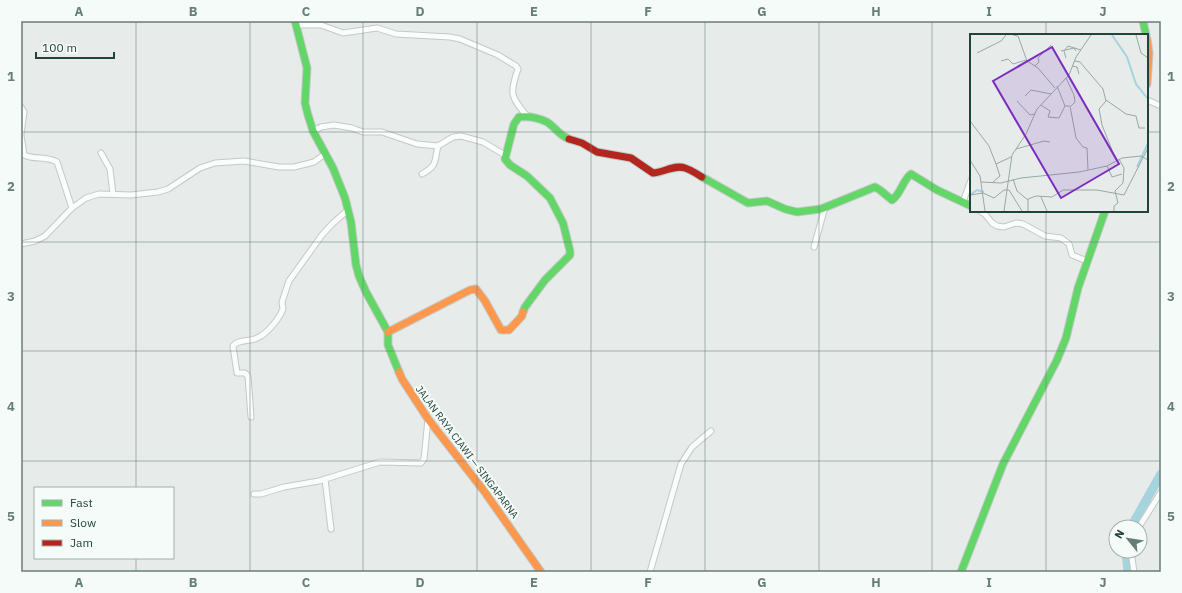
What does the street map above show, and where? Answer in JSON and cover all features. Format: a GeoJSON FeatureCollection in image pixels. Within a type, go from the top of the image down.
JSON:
{"type":"FeatureCollection","features":[{"type":"Feature","properties":{"kind":"street"},"geometry":{"type":"LineString","coordinates":[[1143,21],[1146,34]]}},
{"type":"Feature","properties":{"kind":"street"},"geometry":{"type":"LineString","coordinates":[[296,23],[321,25],[343,33],[378,28],[396,34],[450,37],[460,39],[498,55],[516,66],[518,70],[512,95],[516,103],[527,116]]}},
{"type":"Feature","properties":{"kind":"street","name":"JALAN RAYA CIAWI — SINGAPARNA"},"geometry":{"type":"LineString","coordinates":[[296,23],[307,68],[305,103],[313,131],[340,182],[348,210],[359,276],[388,332],[388,345],[402,379],[428,419],[488,496],[541,572]]}},
{"type":"Feature","properties":{"kind":"street"},"geometry":{"type":"LineString","coordinates":[[1148,46],[1148,68]]}},
{"type":"Feature","properties":{"kind":"street"},"geometry":{"type":"LineString","coordinates":[[1148,100],[1161,106]]}},
{"type":"Feature","properties":{"kind":"street"},"geometry":{"type":"LineString","coordinates":[[21,107],[24,112],[21,135],[24,155],[49,159],[57,162],[72,208]]}},
{"type":"Feature","properties":{"kind":"street"},"geometry":{"type":"LineString","coordinates":[[388,332],[470,290],[476,289],[481,293],[501,330],[509,330],[522,316],[525,307],[545,280],[570,255],[563,223],[554,204],[527,176],[505,159],[514,124],[519,118],[527,116],[548,122],[565,138],[581,143],[597,152],[631,158],[653,173],[676,167],[688,169],[748,203],[767,201],[785,209],[797,212],[838,203],[874,187],[879,188],[890,200],[893,200],[898,195],[903,182],[911,174],[937,190],[970,206]]}},
{"type":"Feature","properties":{"kind":"street"},"geometry":{"type":"LineString","coordinates":[[313,131],[321,127],[334,125],[352,128],[363,132],[382,132],[417,144],[438,146],[453,137],[461,136],[483,142],[505,155]]}},
{"type":"Feature","properties":{"kind":"street"},"geometry":{"type":"LineString","coordinates":[[422,174],[431,169],[435,162],[438,146]]}},
{"type":"Feature","properties":{"kind":"street"},"geometry":{"type":"LineString","coordinates":[[101,152],[110,169],[113,194]]}},
{"type":"Feature","properties":{"kind":"street"},"geometry":{"type":"LineString","coordinates":[[21,244],[35,241],[46,236],[72,208],[86,198],[99,194],[131,195],[158,192],[168,189],[200,168],[215,163],[244,161],[279,167],[294,167],[314,162],[325,154]]}},
{"type":"Feature","properties":{"kind":"street"},"geometry":{"type":"LineString","coordinates":[[963,202],[970,183]]}},
{"type":"Feature","properties":{"kind":"street"},"geometry":{"type":"LineString","coordinates":[[814,247],[825,207]]}},
{"type":"Feature","properties":{"kind":"street"},"geometry":{"type":"LineString","coordinates":[[251,416],[248,376],[246,373],[237,373],[233,346],[237,342],[257,338],[264,334],[275,321],[283,309],[282,302],[289,281],[322,235],[348,210]]}},
{"type":"Feature","properties":{"kind":"street"},"geometry":{"type":"LineString","coordinates":[[982,212],[997,226],[1004,227],[1023,224],[1049,237],[1061,238],[1069,244],[1073,256],[1087,261]]}},
{"type":"Feature","properties":{"kind":"street"},"geometry":{"type":"LineString","coordinates":[[961,572],[1003,464],[1057,360],[1066,338],[1078,288],[1105,212]]}},
{"type":"Feature","properties":{"kind":"street"},"geometry":{"type":"LineString","coordinates":[[254,494],[261,494],[284,487],[324,480],[380,462],[422,462],[424,459],[428,419]]}},
{"type":"Feature","properties":{"kind":"street"},"geometry":{"type":"LineString","coordinates":[[650,572],[681,464],[692,447],[711,431]]}},
{"type":"Feature","properties":{"kind":"street"},"geometry":{"type":"LineString","coordinates":[[324,480],[331,529]]}},
{"type":"Feature","properties":{"kind":"street"},"geometry":{"type":"LineString","coordinates":[[1144,519],[1161,492]]}},
{"type":"Feature","properties":{"kind":"street"},"geometry":{"type":"LineString","coordinates":[[1132,559],[1134,572]]}},
{"type":"Feature","properties":{"kind":"waterway"},"geometry":{"type":"LineString","coordinates":[[1136,519],[1161,474]]}},
{"type":"Feature","properties":{"kind":"waterway"},"geometry":{"type":"LineString","coordinates":[[1127,559],[1128,572]]}},
{"type":"Feature","properties":{"kind":"traffic: fast"},"geometry":{"type":"LineString","coordinates":[[295,21],[307,68],[305,103],[308,115],[313,131],[333,168],[345,198],[351,222],[356,265],[359,276],[388,332],[388,345],[399,372]]}},
{"type":"Feature","properties":{"kind":"traffic: fast"},"geometry":{"type":"LineString","coordinates":[[1143,21],[1146,34]]}},
{"type":"Feature","properties":{"kind":"traffic: fast"},"geometry":{"type":"LineString","coordinates":[[523,312],[545,280],[570,255],[570,251],[563,223],[550,198],[527,176],[510,165],[505,159],[514,124],[519,117],[537,118],[547,122],[563,136],[569,139]]}},
{"type":"Feature","properties":{"kind":"traffic: fast"},"geometry":{"type":"LineString","coordinates":[[702,177],[748,203],[767,201],[785,209],[797,212],[821,209],[875,187],[892,200],[898,194],[911,174],[937,190],[970,206]]}},
{"type":"Feature","properties":{"kind":"traffic: fast"},"geometry":{"type":"LineString","coordinates":[[961,572],[1003,464],[1057,360],[1066,338],[1078,288],[1105,212]]}},
{"type":"Feature","properties":{"kind":"traffic: slow"},"geometry":{"type":"LineString","coordinates":[[1148,46],[1148,68]]}},
{"type":"Feature","properties":{"kind":"traffic: slow"},"geometry":{"type":"LineString","coordinates":[[388,332],[470,290],[476,289],[485,301],[501,330],[509,330],[522,316],[523,312]]}},
{"type":"Feature","properties":{"kind":"traffic: slow"},"geometry":{"type":"LineString","coordinates":[[399,372],[428,419],[484,491],[541,572]]}},
{"type":"Feature","properties":{"kind":"traffic: jam"},"geometry":{"type":"LineString","coordinates":[[569,139],[582,143],[597,152],[631,158],[653,173],[681,167],[702,177]]}}]}
